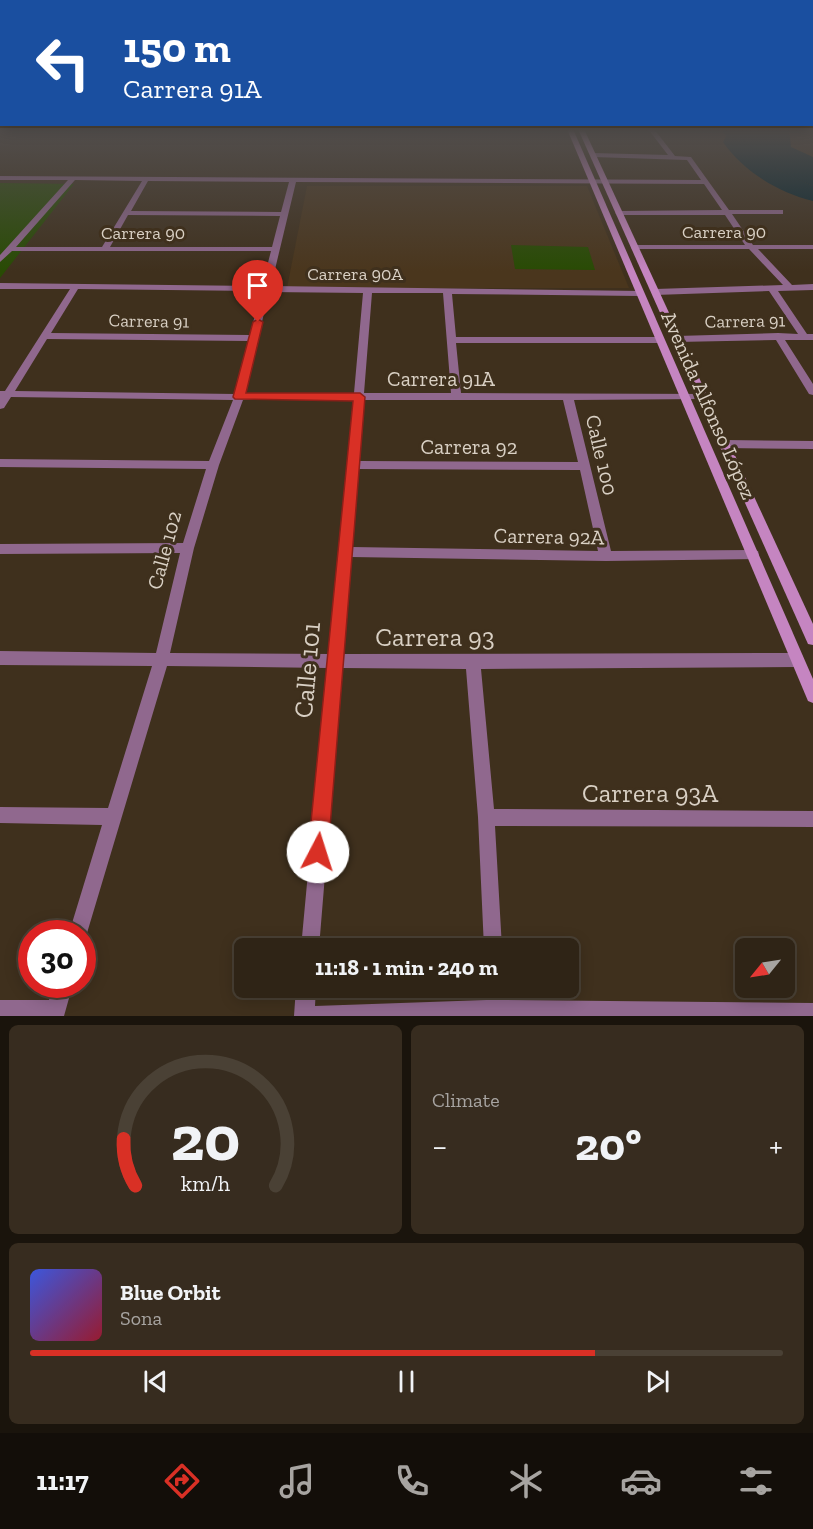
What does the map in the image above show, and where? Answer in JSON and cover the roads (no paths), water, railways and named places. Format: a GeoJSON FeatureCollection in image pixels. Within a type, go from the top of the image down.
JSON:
{"type":"FeatureCollection","features":[{"type":"Feature","properties":{"kind":"street","name":"Avenida Alfonso López"},"geometry":{"type":"LineString","coordinates":[[591,176],[683,397],[813,696]]}},
{"type":"Feature","properties":{"kind":"street","name":"Avenida Alfonso López"},"geometry":{"type":"LineString","coordinates":[[602,176],[813,639]]}},
{"type":"Feature","properties":{"kind":"street"},"geometry":{"type":"LineString","coordinates":[[703,176],[750,246],[789,287]]}},
{"type":"Feature","properties":{"kind":"street"},"geometry":{"type":"LineString","coordinates":[[0,178],[707,182]]}},
{"type":"Feature","properties":{"kind":"street"},"geometry":{"type":"LineString","coordinates":[[0,260],[73,179]]}},
{"type":"Feature","properties":{"kind":"street"},"geometry":{"type":"LineString","coordinates":[[105,248],[146,179]]}},
{"type":"Feature","properties":{"kind":"street","name":"Calle 102"},"geometry":{"type":"LineString","coordinates":[[82,920],[162,658],[188,548],[213,465],[239,397],[294,179]]}},
{"type":"Feature","properties":{"kind":"street"},"geometry":{"type":"LineString","coordinates":[[619,213],[780,212]]}},
{"type":"Feature","properties":{"kind":"street"},"geometry":{"type":"LineString","coordinates":[[125,213],[285,214]]}},
{"type":"Feature","properties":{"kind":"street","name":"Carrera 90"},"geometry":{"type":"LineString","coordinates":[[635,247],[813,247]]}},
{"type":"Feature","properties":{"kind":"street","name":"Carrera 90"},"geometry":{"type":"LineString","coordinates":[[10,249],[276,249]]}},
{"type":"Feature","properties":{"kind":"street","name":"Carrera 90A"},"geometry":{"type":"LineString","coordinates":[[0,286],[639,293]]}},
{"type":"Feature","properties":{"kind":"street"},"geometry":{"type":"LineString","coordinates":[[771,287],[808,337]]}},
{"type":"Feature","properties":{"kind":"street"},"geometry":{"type":"LineString","coordinates":[[655,292],[813,287]]}},
{"type":"Feature","properties":{"kind":"street"},"geometry":{"type":"LineString","coordinates":[[0,406],[4,394],[75,288]]}},
{"type":"Feature","properties":{"kind":"street","name":"Calle 101"},"geometry":{"type":"LineString","coordinates":[[311,938],[368,290]]}},
{"type":"Feature","properties":{"kind":"street"},"geometry":{"type":"LineString","coordinates":[[447,291],[456,397]]}},
{"type":"Feature","properties":{"kind":"street","name":"Carrera 91"},"geometry":{"type":"LineString","coordinates":[[45,336],[254,338]]}},
{"type":"Feature","properties":{"kind":"street"},"geometry":{"type":"LineString","coordinates":[[778,336],[813,392]]}},
{"type":"Feature","properties":{"kind":"street","name":"Carrera 91"},"geometry":{"type":"LineString","coordinates":[[677,339],[808,337]]}},
{"type":"Feature","properties":{"kind":"street"},"geometry":{"type":"LineString","coordinates":[[451,340],[659,340]]}},
{"type":"Feature","properties":{"kind":"street","name":"Carrera 91A"},"geometry":{"type":"LineString","coordinates":[[4,394],[568,398],[703,396]]}},
{"type":"Feature","properties":{"kind":"street","name":"Calle 100"},"geometry":{"type":"LineString","coordinates":[[568,398],[606,556]]}},
{"type":"Feature","properties":{"kind":"street"},"geometry":{"type":"LineString","coordinates":[[724,444],[813,445]]}},
{"type":"Feature","properties":{"kind":"street"},"geometry":{"type":"LineString","coordinates":[[0,463],[213,465]]}},
{"type":"Feature","properties":{"kind":"street","name":"Carrera 92"},"geometry":{"type":"LineString","coordinates":[[353,465],[585,466]]}},
{"type":"Feature","properties":{"kind":"street"},"geometry":{"type":"LineString","coordinates":[[0,549],[188,548]]}},
{"type":"Feature","properties":{"kind":"street","name":"Carrera 92A"},"geometry":{"type":"LineString","coordinates":[[345,552],[606,556],[753,555]]}},
{"type":"Feature","properties":{"kind":"street","name":"Carrera 93"},"geometry":{"type":"LineString","coordinates":[[0,658],[473,662],[797,660]]}},
{"type":"Feature","properties":{"kind":"street"},"geometry":{"type":"LineString","coordinates":[[473,662],[486,817],[492,938]]}},
{"type":"Feature","properties":{"kind":"street"},"geometry":{"type":"LineString","coordinates":[[0,815],[112,817]]}},
{"type":"Feature","properties":{"kind":"street","name":"Carrera 93A"},"geometry":{"type":"LineString","coordinates":[[486,817],[813,819]]}},
{"type":"Feature","properties":{"kind":"street"},"geometry":{"type":"LineString","coordinates":[[0,1010],[55,1013],[59,998]]}},
{"type":"Feature","properties":{"kind":"street"},"geometry":{"type":"LineString","coordinates":[[304,1016],[305,998]]}},
{"type":"Feature","properties":{"kind":"street"},"geometry":{"type":"LineString","coordinates":[[495,998],[496,1010]]}},
{"type":"Feature","properties":{"kind":"street"},"geometry":{"type":"LineString","coordinates":[[314,1016],[496,1010],[813,1013]]}},
{"type":"Feature","properties":{"kind":"water"},"geometry":{"type":"Polygon","coordinates":[[[792,176],[813,176],[813,186],[792,176]]]}},
{"type":"Feature","properties":{"kind":"waterway"},"geometry":{"type":"LineString","coordinates":[[774,176],[813,194]]}}]}
